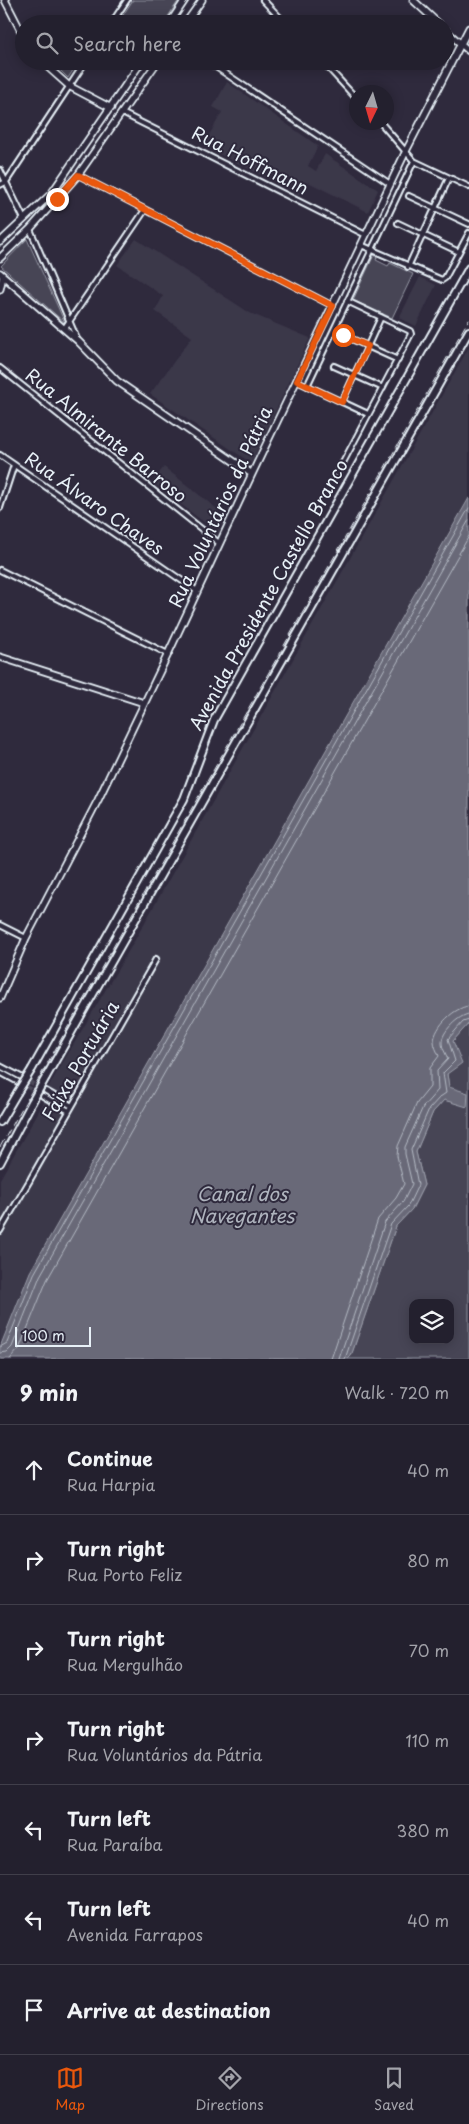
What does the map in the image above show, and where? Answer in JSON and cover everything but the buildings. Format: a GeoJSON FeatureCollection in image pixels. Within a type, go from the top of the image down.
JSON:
{"type":"FeatureCollection","features":[{"type":"Feature","properties":{"kind":"main road"},"geometry":{"type":"LineString","coordinates":[[5,0],[15,19]]}},
{"type":"Feature","properties":{"kind":"main road"},"geometry":{"type":"LineString","coordinates":[[175,15],[185,0]]}},
{"type":"Feature","properties":{"kind":"main road"},"geometry":{"type":"LineString","coordinates":[[191,15],[202,0]]}},
{"type":"Feature","properties":{"kind":"main road"},"geometry":{"type":"LineString","coordinates":[[413,0],[429,15]]}},
{"type":"Feature","properties":{"kind":"main road","name":"Rua Voluntários da Pátria"},"geometry":{"type":"LineString","coordinates":[[454,56],[469,28]]}},
{"type":"Feature","properties":{"kind":"main road"},"geometry":{"type":"LineString","coordinates":[[454,38],[469,51]]}},
{"type":"Feature","properties":{"kind":"main road"},"geometry":{"type":"LineString","coordinates":[[51,70],[69,86],[111,108]]}},
{"type":"Feature","properties":{"kind":"main road"},"geometry":{"type":"LineString","coordinates":[[0,242],[51,194],[136,70]]}},
{"type":"Feature","properties":{"kind":"main road"},"geometry":{"type":"LineString","coordinates":[[0,258],[30,229],[78,175],[152,70]]}},
{"type":"Feature","properties":{"kind":"main road","name":"Rua Voluntários da Pátria"},"geometry":{"type":"LineString","coordinates":[[0,998],[26,938],[98,800],[406,150],[447,70]]}},
{"type":"Feature","properties":{"kind":"main road","name":"Avenida Presidente Castello Branco"},"geometry":{"type":"LineString","coordinates":[[0,1122],[32,1069],[184,799],[214,720],[469,268]]}},
{"type":"Feature","properties":{"kind":"main road"},"geometry":{"type":"LineString","coordinates":[[0,289],[1,274]]}},
{"type":"Feature","properties":{"kind":"main road"},"geometry":{"type":"LineString","coordinates":[[1,274],[78,341],[117,382],[252,474]]}},
{"type":"Feature","properties":{"kind":"main road"},"geometry":{"type":"LineString","coordinates":[[0,1163],[46,1077],[469,331]]}},
{"type":"Feature","properties":{"kind":"main road"},"geometry":{"type":"LineString","coordinates":[[0,658],[144,703]]}},
{"type":"Feature","properties":{"kind":"street"},"geometry":{"type":"LineString","coordinates":[[118,15],[127,0]]}},
{"type":"Feature","properties":{"kind":"street"},"geometry":{"type":"LineString","coordinates":[[263,0],[277,15]]}},
{"type":"Feature","properties":{"kind":"street"},"geometry":{"type":"LineString","coordinates":[[0,185],[6,182],[80,70]]}},
{"type":"Feature","properties":{"kind":"street"},"geometry":{"type":"LineString","coordinates":[[220,70],[390,184]]}},
{"type":"Feature","properties":{"kind":"street"},"geometry":{"type":"LineString","coordinates":[[330,70],[349,90]]}},
{"type":"Feature","properties":{"kind":"street","name":"Rua Hoffmann"},"geometry":{"type":"LineString","coordinates":[[122,113],[366,235]]}},
{"type":"Feature","properties":{"kind":"street"},"geometry":{"type":"LineString","coordinates":[[387,130],[414,161],[469,187]]}},
{"type":"Feature","properties":{"kind":"street"},"geometry":{"type":"LineString","coordinates":[[307,386],[414,161]]}},
{"type":"Feature","properties":{"kind":"street"},"geometry":{"type":"LineString","coordinates":[[0,170],[24,219]]}},
{"type":"Feature","properties":{"kind":"street"},"geometry":{"type":"LineString","coordinates":[[78,175],[333,306]]}},
{"type":"Feature","properties":{"kind":"street"},"geometry":{"type":"LineString","coordinates":[[408,267],[449,178]]}},
{"type":"Feature","properties":{"kind":"street"},"geometry":{"type":"LineString","coordinates":[[409,196],[469,224]]}},
{"type":"Feature","properties":{"kind":"street"},"geometry":{"type":"LineString","coordinates":[[64,329],[145,210]]}},
{"type":"Feature","properties":{"kind":"street"},"geometry":{"type":"LineString","coordinates":[[398,223],[458,252]]}},
{"type":"Feature","properties":{"kind":"street"},"geometry":{"type":"LineString","coordinates":[[30,229],[78,341]]}},
{"type":"Feature","properties":{"kind":"street"},"geometry":{"type":"LineString","coordinates":[[361,245],[408,267],[442,280],[445,278],[469,232]]}},
{"type":"Feature","properties":{"kind":"street"},"geometry":{"type":"LineString","coordinates":[[337,474],[411,334],[410,331],[346,301]]}},
{"type":"Feature","properties":{"kind":"street"},"geometry":{"type":"LineString","coordinates":[[342,402],[382,317]]}},
{"type":"Feature","properties":{"kind":"street"},"geometry":{"type":"LineString","coordinates":[[343,335],[398,360]]}},
{"type":"Feature","properties":{"kind":"street"},"geometry":{"type":"LineString","coordinates":[[334,366],[383,388]]}},
{"type":"Feature","properties":{"kind":"street","name":"Rua Almirante Barroso"},"geometry":{"type":"LineString","coordinates":[[0,368],[219,543]]}},
{"type":"Feature","properties":{"kind":"street"},"geometry":{"type":"LineString","coordinates":[[297,381],[368,414]]}},
{"type":"Feature","properties":{"kind":"street","name":"Rua Álvaro Chaves"},"geometry":{"type":"LineString","coordinates":[[0,455],[197,592]]}},
{"type":"Feature","properties":{"kind":"street"},"geometry":{"type":"LineString","coordinates":[[0,508],[14,465]]}},
{"type":"Feature","properties":{"kind":"street"},"geometry":{"type":"LineString","coordinates":[[0,570],[168,654]]}},
{"type":"Feature","properties":{"kind":"street"},"geometry":{"type":"LineString","coordinates":[[0,925],[26,938]]}},
{"type":"Feature","properties":{"kind":"street","name":"Faixa Portuária"},"geometry":{"type":"LineString","coordinates":[[0,1232],[156,959]]}},
{"type":"Feature","properties":{"kind":"street"},"geometry":{"type":"LineString","coordinates":[[0,1066],[23,1078]]}},
{"type":"Feature","properties":{"kind":"street"},"geometry":{"type":"LineString","coordinates":[[0,1072],[20,1083]]}},
{"type":"Feature","properties":{"kind":"street"},"geometry":{"type":"LineString","coordinates":[[46,1091],[72,1106]]}},
{"type":"Feature","properties":{"kind":"street"},"geometry":{"type":"LineString","coordinates":[[44,1096],[69,1111]]}},
{"type":"Feature","properties":{"kind":"shaded area"},"geometry":{"type":"Polygon","coordinates":[[[133,0],[179,0],[169,15],[123,15],[133,0]]]}},
{"type":"Feature","properties":{"kind":"shaded area"},"geometry":{"type":"Polygon","coordinates":[[[60,70],[73,70],[68,78],[60,70]]]}},
{"type":"Feature","properties":{"kind":"shaded area"},"geometry":{"type":"Polygon","coordinates":[[[227,82],[318,146],[308,166],[316,171],[325,154],[378,190],[368,212],[308,182],[301,195],[203,146],[222,112],[213,107],[227,82]]]}},
{"type":"Feature","properties":{"kind":"shaded area"},"geometry":{"type":"Polygon","coordinates":[[[27,239],[65,323],[1,266],[27,239]]]}},
{"type":"Feature","properties":{"kind":"shaded area"},"geometry":{"type":"Polygon","coordinates":[[[136,239],[250,313],[310,338],[251,463],[150,394],[192,337],[155,311],[163,296],[117,265],[136,239]]]}},
{"type":"Feature","properties":{"kind":"shaded area"},"geometry":{"type":"Polygon","coordinates":[[[374,255],[377,257],[376,260],[388,266],[390,263],[413,274],[392,318],[353,300],[374,255]]]}},
{"type":"Feature","properties":{"kind":"shaded area"},"geometry":{"type":"Polygon","coordinates":[[[420,277],[436,285],[416,326],[399,318],[420,277]]]}},
{"type":"Feature","properties":{"kind":"shaded area"},"geometry":{"type":"Polygon","coordinates":[[[469,347],[469,498],[30,1272],[0,1347],[0,1179],[44,1102],[43,1096],[132,945],[469,347]]]}},
{"type":"Feature","properties":{"kind":"shaded area"},"geometry":{"type":"Polygon","coordinates":[[[164,467],[226,516],[218,533],[152,482],[164,467]]]}},
{"type":"Feature","properties":{"kind":"shaded area"},"geometry":{"type":"Polygon","coordinates":[[[469,1023],[469,1359],[348,1359],[351,1356],[396,1226],[412,1209],[424,1185],[416,1152],[433,1112],[444,1100],[467,1106],[449,1087],[447,1074],[453,1041],[469,1023]]]}},
{"type":"Feature","properties":{"kind":"water","name":"Canal dos Navegantes"},"geometry":{"type":"Polygon","coordinates":[[[469,498],[469,1023],[453,1041],[462,1063],[447,1074],[449,1087],[468,1093],[467,1107],[444,1100],[433,1112],[416,1152],[424,1185],[412,1209],[396,1226],[351,1356],[348,1359],[0,1359],[0,1347],[30,1272],[469,498]]]}},
{"type":"Feature","properties":{"kind":"tunnel"},"geometry":{"type":"LineString","coordinates":[[25,1079],[40,1088]]}},
{"type":"Feature","properties":{"kind":"tunnel"},"geometry":{"type":"LineString","coordinates":[[22,1084],[43,1096]]}},
{"type":"Feature","properties":{"kind":"railway"},"geometry":{"type":"LineString","coordinates":[[0,1147],[469,319]]}},
{"type":"Feature","properties":{"kind":"route"},"geometry":{"type":"LineString","coordinates":[[57,199],[78,175],[333,306],[297,381],[342,402],[368,346],[343,335]]}}]}
